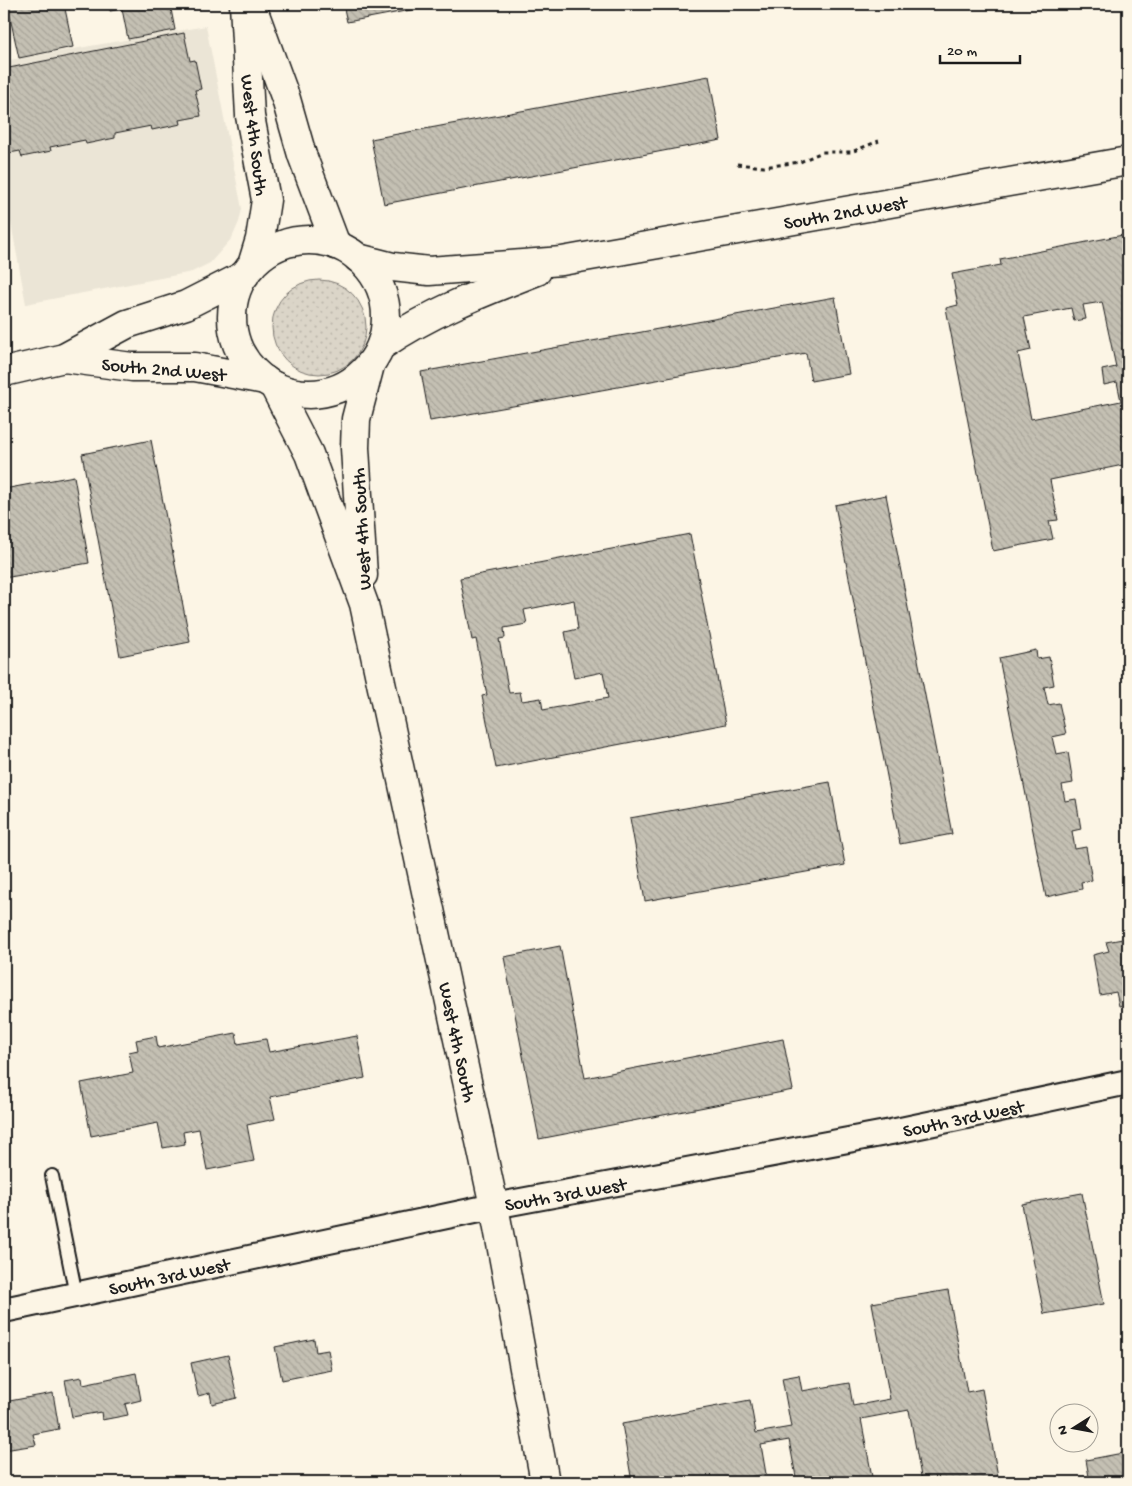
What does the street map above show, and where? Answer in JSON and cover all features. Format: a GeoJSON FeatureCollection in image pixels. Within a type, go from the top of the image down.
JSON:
{"type":"FeatureCollection","features":[{"type":"Feature","properties":{"kind":"main road","name":"West 4th South"},"geometry":{"type":"LineString","coordinates":[[244,4],[250,116],[266,200],[260,239],[248,270]]}},
{"type":"Feature","properties":{"kind":"main road","name":"West 4th South"},"geometry":{"type":"LineString","coordinates":[[252,4],[286,99],[302,155],[347,251]]}},
{"type":"Feature","properties":{"kind":"main road","name":"South 2nd West"},"geometry":{"type":"LineString","coordinates":[[347,251],[393,267],[429,271],[562,261],[1128,161]]}},
{"type":"Feature","properties":{"kind":"main road"},"geometry":{"type":"LineString","coordinates":[[314,240],[347,251],[374,276],[383,298],[386,322],[375,355],[355,380],[336,390],[315,394],[294,393],[269,383],[250,367],[240,351],[234,332],[232,312],[236,293],[248,270],[270,251],[290,242],[314,240]]}},
{"type":"Feature","properties":{"kind":"main road","name":"South 2nd West"},"geometry":{"type":"LineString","coordinates":[[375,355],[403,331],[435,314],[475,295],[562,261]]}},
{"type":"Feature","properties":{"kind":"main road","name":"South 2nd West"},"geometry":{"type":"LineString","coordinates":[[4,372],[64,358],[127,324],[186,305],[248,270]]}},
{"type":"Feature","properties":{"kind":"main road","name":"West 4th South"},"geometry":{"type":"LineString","coordinates":[[364,604],[355,448],[356,418],[375,355]]}},
{"type":"Feature","properties":{"kind":"main road","name":"South 2nd West"},"geometry":{"type":"LineString","coordinates":[[64,358],[132,367],[195,367],[269,383]]}},
{"type":"Feature","properties":{"kind":"main road","name":"West 4th South"},"geometry":{"type":"LineString","coordinates":[[269,383],[309,454],[364,604],[494,1206],[546,1482]]}},
{"type":"Feature","properties":{"kind":"street","name":"South 3rd West"},"geometry":{"type":"LineString","coordinates":[[4,1310],[494,1206],[891,1132],[1128,1082]]}},
{"type":"Feature","properties":{"kind":"lane"},"geometry":{"type":"LineString","coordinates":[[52,1176],[76,1295]]}},
{"type":"Feature","properties":{"kind":"path"},"geometry":{"type":"LineString","coordinates":[[737,164],[764,167],[800,162],[822,152],[851,152],[879,141]]}},
{"type":"Feature","properties":{"kind":"shaded area"},"geometry":{"type":"Polygon","coordinates":[[[206,26],[242,209],[232,238],[210,263],[192,272],[26,304],[4,185],[4,61],[206,26]]]}},
{"type":"Feature","properties":{"kind":"shaded area"},"geometry":{"type":"Polygon","coordinates":[[[319,280],[337,284],[352,294],[362,309],[366,327],[362,345],[352,360],[337,370],[319,374],[301,370],[286,360],[276,345],[272,327],[276,309],[286,294],[301,284],[319,280]]]}},
{"type":"Feature","properties":{"kind":"building"},"geometry":{"type":"Polygon","coordinates":[[[7,4],[64,4],[73,47],[19,58],[7,4]]]}},
{"type":"Feature","properties":{"kind":"building"},"geometry":{"type":"Polygon","coordinates":[[[109,4],[170,4],[175,30],[128,39],[122,9],[110,11],[109,4]]]}},
{"type":"Feature","properties":{"kind":"building"},"geometry":{"type":"Polygon","coordinates":[[[343,4],[415,4],[416,9],[347,22],[343,4]]]}},
{"type":"Feature","properties":{"kind":"building"},"geometry":{"type":"Polygon","coordinates":[[[184,33],[190,61],[195,60],[201,89],[195,90],[201,116],[180,120],[181,124],[152,130],[151,126],[115,133],[115,138],[86,144],[85,140],[50,147],[51,151],[22,157],[20,151],[4,154],[4,69],[184,33]]]}},
{"type":"Feature","properties":{"kind":"building"},"geometry":{"type":"Polygon","coordinates":[[[709,76],[721,140],[384,204],[371,139],[709,76]]]}},
{"type":"Feature","properties":{"kind":"building"},"geometry":{"type":"Polygon","coordinates":[[[1128,234],[1128,464],[1050,480],[1058,520],[1049,521],[1053,539],[993,551],[946,308],[958,305],[952,274],[1001,265],[1000,259],[1128,234]],[[1102,302],[1083,305],[1086,319],[1074,321],[1071,308],[1024,317],[1031,350],[1018,353],[1031,419],[1121,401],[1117,382],[1104,385],[1102,370],[1116,367],[1102,302]]]}},
{"type":"Feature","properties":{"kind":"building"},"geometry":{"type":"Polygon","coordinates":[[[835,297],[849,374],[811,381],[806,353],[430,421],[421,372],[835,297]]]}},
{"type":"Feature","properties":{"kind":"building"},"geometry":{"type":"Polygon","coordinates":[[[151,440],[190,642],[120,656],[82,454],[151,440]]]}},
{"type":"Feature","properties":{"kind":"building"},"geometry":{"type":"Polygon","coordinates":[[[74,476],[89,563],[4,578],[4,489],[74,476]]]}},
{"type":"Feature","properties":{"kind":"building"},"geometry":{"type":"Polygon","coordinates":[[[886,495],[952,834],[900,844],[835,505],[886,495]]]}},
{"type":"Feature","properties":{"kind":"building"},"geometry":{"type":"Polygon","coordinates":[[[690,534],[726,724],[496,768],[482,696],[487,695],[476,639],[472,640],[460,578],[690,534]],[[574,600],[524,610],[527,624],[504,628],[505,638],[499,639],[509,693],[520,692],[522,701],[541,698],[543,710],[608,698],[603,672],[574,678],[565,632],[578,629],[574,600]]]}},
{"type":"Feature","properties":{"kind":"building"},"geometry":{"type":"Polygon","coordinates":[[[1036,650],[1037,659],[1049,657],[1054,685],[1044,687],[1048,705],[1059,703],[1066,734],[1052,737],[1056,754],[1068,752],[1073,783],[1062,785],[1065,801],[1076,799],[1081,829],[1072,831],[1075,849],[1086,847],[1092,880],[1081,882],[1082,889],[1046,897],[999,658],[1036,650]]]}},
{"type":"Feature","properties":{"kind":"building"},"geometry":{"type":"Polygon","coordinates":[[[830,782],[845,865],[645,901],[630,818],[830,782]]]}},
{"type":"Feature","properties":{"kind":"building"},"geometry":{"type":"Polygon","coordinates":[[[1128,938],[1128,1004],[1119,1006],[1116,992],[1100,995],[1093,955],[1109,951],[1106,942],[1128,938]]]}},
{"type":"Feature","properties":{"kind":"building"},"geometry":{"type":"Polygon","coordinates":[[[560,946],[585,1078],[783,1039],[793,1090],[539,1139],[504,957],[560,946]]]}},
{"type":"Feature","properties":{"kind":"building"},"geometry":{"type":"Polygon","coordinates":[[[236,1033],[238,1044],[266,1039],[269,1052],[357,1036],[365,1078],[270,1097],[275,1119],[247,1125],[254,1161],[207,1170],[199,1129],[183,1132],[185,1144],[163,1148],[158,1123],[91,1136],[81,1083],[133,1073],[129,1052],[138,1050],[136,1040],[156,1036],[158,1048],[236,1033]]]}},
{"type":"Feature","properties":{"kind":"building"},"geometry":{"type":"Polygon","coordinates":[[[1082,1193],[1104,1304],[1044,1314],[1022,1204],[1082,1193]]]}},
{"type":"Feature","properties":{"kind":"building"},"geometry":{"type":"Polygon","coordinates":[[[948,1290],[967,1392],[982,1389],[999,1482],[922,1482],[909,1410],[861,1419],[873,1482],[797,1482],[789,1440],[761,1445],[766,1474],[720,1482],[632,1482],[622,1424],[750,1400],[756,1433],[791,1427],[782,1378],[799,1375],[802,1391],[849,1383],[853,1406],[890,1399],[872,1303],[948,1290]]]}},
{"type":"Feature","properties":{"kind":"building"},"geometry":{"type":"Polygon","coordinates":[[[314,1339],[316,1352],[328,1350],[332,1370],[282,1380],[275,1347],[314,1339]]]}},
{"type":"Feature","properties":{"kind":"building"},"geometry":{"type":"Polygon","coordinates":[[[228,1355],[237,1398],[212,1404],[210,1393],[198,1396],[191,1363],[228,1355]]]}},
{"type":"Feature","properties":{"kind":"building"},"geometry":{"type":"Polygon","coordinates":[[[136,1373],[141,1400],[125,1404],[128,1415],[102,1420],[101,1412],[72,1417],[65,1380],[82,1377],[83,1384],[136,1373]]]}},
{"type":"Feature","properties":{"kind":"building"},"geometry":{"type":"Polygon","coordinates":[[[53,1393],[59,1429],[33,1434],[36,1445],[4,1450],[4,1402],[53,1393]]]}},
{"type":"Feature","properties":{"kind":"building"},"geometry":{"type":"Polygon","coordinates":[[[1128,1452],[1128,1482],[1090,1482],[1086,1460],[1128,1452]]]}}]}
